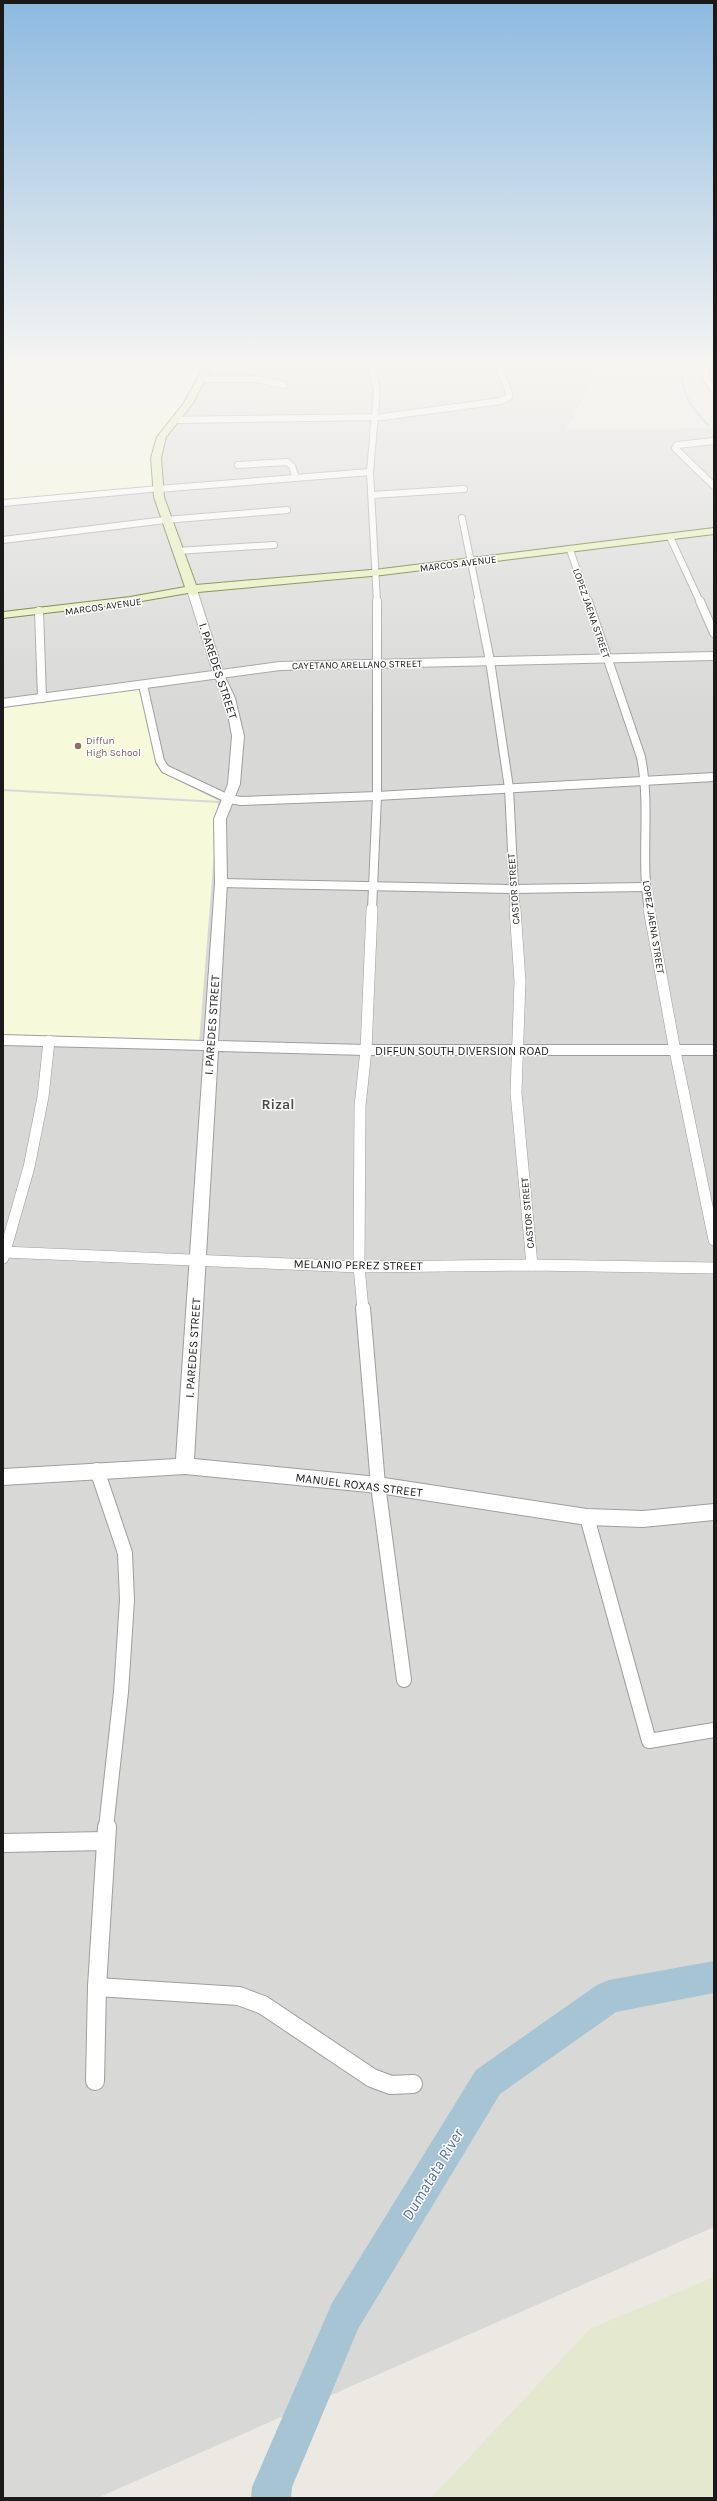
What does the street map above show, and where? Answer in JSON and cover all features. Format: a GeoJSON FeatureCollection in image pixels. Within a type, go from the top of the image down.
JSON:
{"type":"FeatureCollection","features":[{"type":"Feature","properties":{"kind":"main road"},"geometry":{"type":"LineString","coordinates":[[158,482],[165,520],[196,590]]}},
{"type":"Feature","properties":{"kind":"main road","name":"MARCOS AVENUE"},"geometry":{"type":"LineString","coordinates":[[3,618],[196,590],[377,572],[570,550],[714,531]]}},
{"type":"Feature","properties":{"kind":"main road","name":"MARCOS AVENUE"},"geometry":{"type":"LineString","coordinates":[[3,615],[39,613]]}},
{"type":"Feature","properties":{"kind":"street"},"geometry":{"type":"LineString","coordinates":[[3,503],[249,482]]}},
{"type":"Feature","properties":{"kind":"street"},"geometry":{"type":"LineString","coordinates":[[371,482],[377,572],[377,796],[366,1050],[360,1106],[359,1267],[378,1485],[404,1680]]}},
{"type":"Feature","properties":{"kind":"street"},"geometry":{"type":"LineString","coordinates":[[372,495],[464,489]]}},
{"type":"Feature","properties":{"kind":"street"},"geometry":{"type":"LineString","coordinates":[[3,540],[165,520],[287,510]]}},
{"type":"Feature","properties":{"kind":"street","name":"CASTOR STREET"},"geometry":{"type":"LineString","coordinates":[[462,518],[472,561],[490,661],[509,788],[513,889],[520,981],[516,1093],[532,1264]]}},
{"type":"Feature","properties":{"kind":"street"},"geometry":{"type":"LineString","coordinates":[[670,537],[714,633]]}},
{"type":"Feature","properties":{"kind":"street"},"geometry":{"type":"LineString","coordinates":[[177,550],[274,545]]}},
{"type":"Feature","properties":{"kind":"street","name":"LOPEZ JAENA STREET"},"geometry":{"type":"LineString","coordinates":[[570,550],[641,758],[646,782],[645,887],[675,1051],[714,1240]]}},
{"type":"Feature","properties":{"kind":"street","name":"I. PAREDES STREET"},"geometry":{"type":"LineString","coordinates":[[185,1466],[221,883],[220,818],[234,784],[238,736],[230,698],[219,675],[196,590]]}},
{"type":"Feature","properties":{"kind":"street"},"geometry":{"type":"LineString","coordinates":[[39,613],[42,698]]}},
{"type":"Feature","properties":{"kind":"street","name":"CAYETANO ARELLANO STREET"},"geometry":{"type":"LineString","coordinates":[[3,703],[280,666],[608,660],[714,656]]}},
{"type":"Feature","properties":{"kind":"street"},"geometry":{"type":"LineString","coordinates":[[143,685],[160,761],[165,769],[228,799],[241,801],[377,796],[714,777]]}},
{"type":"Feature","properties":{"kind":"street"},"geometry":{"type":"LineString","coordinates":[[221,883],[513,889],[645,887]]}},
{"type":"Feature","properties":{"kind":"street","name":"DIFFUN SOUTH DIVERSION ROAD"},"geometry":{"type":"LineString","coordinates":[[3,1040],[210,1047],[366,1050],[714,1050]]}},
{"type":"Feature","properties":{"kind":"street"},"geometry":{"type":"LineString","coordinates":[[4,1255],[29,1167],[43,1097],[49,1041]]}},
{"type":"Feature","properties":{"kind":"street","name":"MELANIO PEREZ STREET"},"geometry":{"type":"LineString","coordinates":[[4,1255],[359,1267],[532,1264],[714,1268]]}},
{"type":"Feature","properties":{"kind":"street","name":"MANUEL ROXAS STREET"},"geometry":{"type":"LineString","coordinates":[[3,1478],[97,1470],[185,1466],[378,1485],[587,1517],[643,1519],[714,1512]]}},
{"type":"Feature","properties":{"kind":"street"},"geometry":{"type":"LineString","coordinates":[[95,2081],[97,1987],[105,1841],[121,1692],[127,1600],[125,1553],[97,1470]]}},
{"type":"Feature","properties":{"kind":"street"},"geometry":{"type":"LineString","coordinates":[[587,1517],[649,1742],[714,1730]]}},
{"type":"Feature","properties":{"kind":"street"},"geometry":{"type":"LineString","coordinates":[[3,1843],[105,1841]]}},
{"type":"Feature","properties":{"kind":"street"},"geometry":{"type":"LineString","coordinates":[[97,1987],[240,1996],[263,2006],[372,2078],[391,2084],[413,2084]]}},
{"type":"Feature","properties":{"kind":"shaded area"},"geometry":{"type":"Polygon","coordinates":[[[3,482],[714,482],[714,2227],[97,2498],[3,2498],[3,482]]]}},
{"type":"Feature","properties":{"kind":"shaded area"},"geometry":{"type":"Polygon","coordinates":[[[3,482],[154,482],[154,486],[152,487],[3,501],[3,482]]]}},
{"type":"Feature","properties":{"kind":"shaded area","name":"Diffun High School"},"geometry":{"type":"Polygon","coordinates":[[[138,688],[150,727],[156,765],[177,780],[219,801],[3,789],[3,705],[138,688]]]}},
{"type":"Feature","properties":{"kind":"shaded area"},"geometry":{"type":"Polygon","coordinates":[[[3,791],[218,803],[199,1043],[3,1036],[3,791]]]}},
{"type":"Feature","properties":{"kind":"shaded area"},"geometry":{"type":"Polygon","coordinates":[[[714,2277],[714,2498],[431,2498],[590,2329],[714,2277]]]}},
{"type":"Feature","properties":{"kind":"waterway","name":"Dumatata River"},"geometry":{"type":"LineString","coordinates":[[271,2498],[272,2487],[345,2316],[488,2082],[609,1997],[714,1977]]}},
{"type":"Feature","properties":{"kind":"place","name":"Diffun High School"},"geometry":{"type":"Point","coordinates":[78,746]}},
{"type":"Feature","properties":{"kind":"district","name":"Rizal"},"geometry":{"type":"Point","coordinates":[278,1104]}}]}
